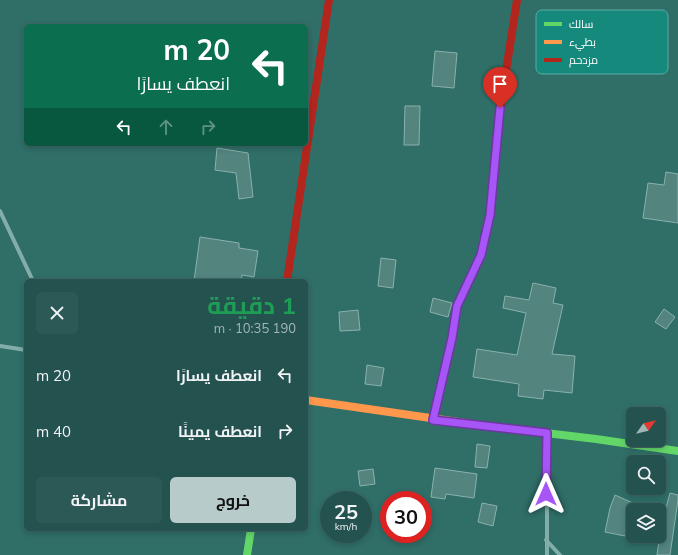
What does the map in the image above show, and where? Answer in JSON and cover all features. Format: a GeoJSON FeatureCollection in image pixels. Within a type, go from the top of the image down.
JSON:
{"type":"FeatureCollection","features":[{"type":"Feature","properties":{"kind":"street"},"geometry":{"type":"LineString","coordinates":[[308,140],[329,0]]}},
{"type":"Feature","properties":{"kind":"street"},"geometry":{"type":"LineString","coordinates":[[433,420],[452,338],[457,306],[481,255],[490,215],[498,123],[517,0]]}},
{"type":"Feature","properties":{"kind":"street"},"geometry":{"type":"LineString","coordinates":[[287,279],[307,146]]}},
{"type":"Feature","properties":{"kind":"street"},"geometry":{"type":"LineString","coordinates":[[0,211],[32,279]]}},
{"type":"Feature","properties":{"kind":"street"},"geometry":{"type":"LineString","coordinates":[[0,346],[24,350]]}},
{"type":"Feature","properties":{"kind":"street"},"geometry":{"type":"LineString","coordinates":[[308,400],[433,420],[547,433],[678,451]]}},
{"type":"Feature","properties":{"kind":"street"},"geometry":{"type":"LineString","coordinates":[[547,433],[547,555]]}},
{"type":"Feature","properties":{"kind":"street"},"geometry":{"type":"LineString","coordinates":[[247,555],[251,531]]}},
{"type":"Feature","properties":{"kind":"street"},"geometry":{"type":"LineString","coordinates":[[546,539],[560,555]]}},
{"type":"Feature","properties":{"kind":"building"},"geometry":{"type":"Polygon","coordinates":[[[435,51],[457,53],[454,88],[432,86],[435,51]]]}},
{"type":"Feature","properties":{"kind":"building"},"geometry":{"type":"Polygon","coordinates":[[[405,106],[420,106],[419,145],[404,145],[405,106]]]}},
{"type":"Feature","properties":{"kind":"building"},"geometry":{"type":"Polygon","coordinates":[[[217,148],[248,153],[253,197],[239,199],[236,173],[215,170],[217,148]]]}},
{"type":"Feature","properties":{"kind":"building"},"geometry":{"type":"Polygon","coordinates":[[[666,172],[678,174],[678,223],[643,218],[648,183],[664,185],[666,172]]]}},
{"type":"Feature","properties":{"kind":"building"},"geometry":{"type":"Polygon","coordinates":[[[200,237],[239,243],[239,248],[258,251],[254,277],[242,275],[241,279],[194,279],[200,237]]]}},
{"type":"Feature","properties":{"kind":"building"},"geometry":{"type":"Polygon","coordinates":[[[381,258],[396,260],[393,288],[378,286],[381,258]]]}},
{"type":"Feature","properties":{"kind":"building"},"geometry":{"type":"Polygon","coordinates":[[[533,283],[556,288],[553,303],[563,305],[552,354],[575,356],[572,393],[544,390],[543,399],[518,396],[519,384],[473,377],[477,349],[517,355],[526,313],[503,308],[505,296],[529,300],[533,283]]]}},
{"type":"Feature","properties":{"kind":"building"},"geometry":{"type":"Polygon","coordinates":[[[433,298],[452,303],[448,317],[430,312],[433,298]]]}},
{"type":"Feature","properties":{"kind":"building"},"geometry":{"type":"Polygon","coordinates":[[[664,309],[675,317],[666,329],[655,322],[664,309]]]}},
{"type":"Feature","properties":{"kind":"building"},"geometry":{"type":"Polygon","coordinates":[[[358,310],[360,330],[340,331],[339,312],[358,310]]]}},
{"type":"Feature","properties":{"kind":"building"},"geometry":{"type":"Polygon","coordinates":[[[367,365],[384,368],[381,386],[365,384],[367,365]]]}},
{"type":"Feature","properties":{"kind":"building"},"geometry":{"type":"Polygon","coordinates":[[[477,444],[490,446],[487,468],[475,467],[477,444]]]}},
{"type":"Feature","properties":{"kind":"building"},"geometry":{"type":"Polygon","coordinates":[[[435,468],[477,474],[474,498],[446,494],[445,499],[432,497],[435,468]]]}},
{"type":"Feature","properties":{"kind":"building"},"geometry":{"type":"Polygon","coordinates":[[[373,469],[375,484],[360,486],[358,471],[373,469]]]}},
{"type":"Feature","properties":{"kind":"building"},"geometry":{"type":"Polygon","coordinates":[[[670,493],[678,495],[670,555],[657,555],[659,543],[666,543],[666,508],[670,493]]]}},
{"type":"Feature","properties":{"kind":"building"},"geometry":{"type":"Polygon","coordinates":[[[615,495],[633,503],[626,503],[625,536],[605,532],[610,508],[615,495]]]}},
{"type":"Feature","properties":{"kind":"building"},"geometry":{"type":"Polygon","coordinates":[[[482,503],[497,506],[493,526],[478,522],[482,503]]]}},
{"type":"Feature","properties":{"kind":"traffic: fast"},"geometry":{"type":"LineString","coordinates":[[433,420],[452,338],[457,305],[481,255],[484,244]]}},
{"type":"Feature","properties":{"kind":"traffic: fast"},"geometry":{"type":"LineString","coordinates":[[479,425],[596,439],[678,451]]}},
{"type":"Feature","properties":{"kind":"traffic: fast"},"geometry":{"type":"LineString","coordinates":[[247,555],[251,531]]}},
{"type":"Feature","properties":{"kind":"traffic: slow"},"geometry":{"type":"LineString","coordinates":[[308,400],[479,425]]}},
{"type":"Feature","properties":{"kind":"traffic: jam"},"geometry":{"type":"LineString","coordinates":[[308,140],[329,0]]}},
{"type":"Feature","properties":{"kind":"traffic: jam"},"geometry":{"type":"LineString","coordinates":[[484,244],[490,215],[498,123],[517,0]]}},
{"type":"Feature","properties":{"kind":"traffic: jam"},"geometry":{"type":"LineString","coordinates":[[287,279],[307,146]]}},
{"type":"Feature","properties":{"kind":"route"},"geometry":{"type":"LineString","coordinates":[[500,108],[490,215],[481,255],[457,306],[452,338],[433,420],[547,433],[546,494]]}}]}
